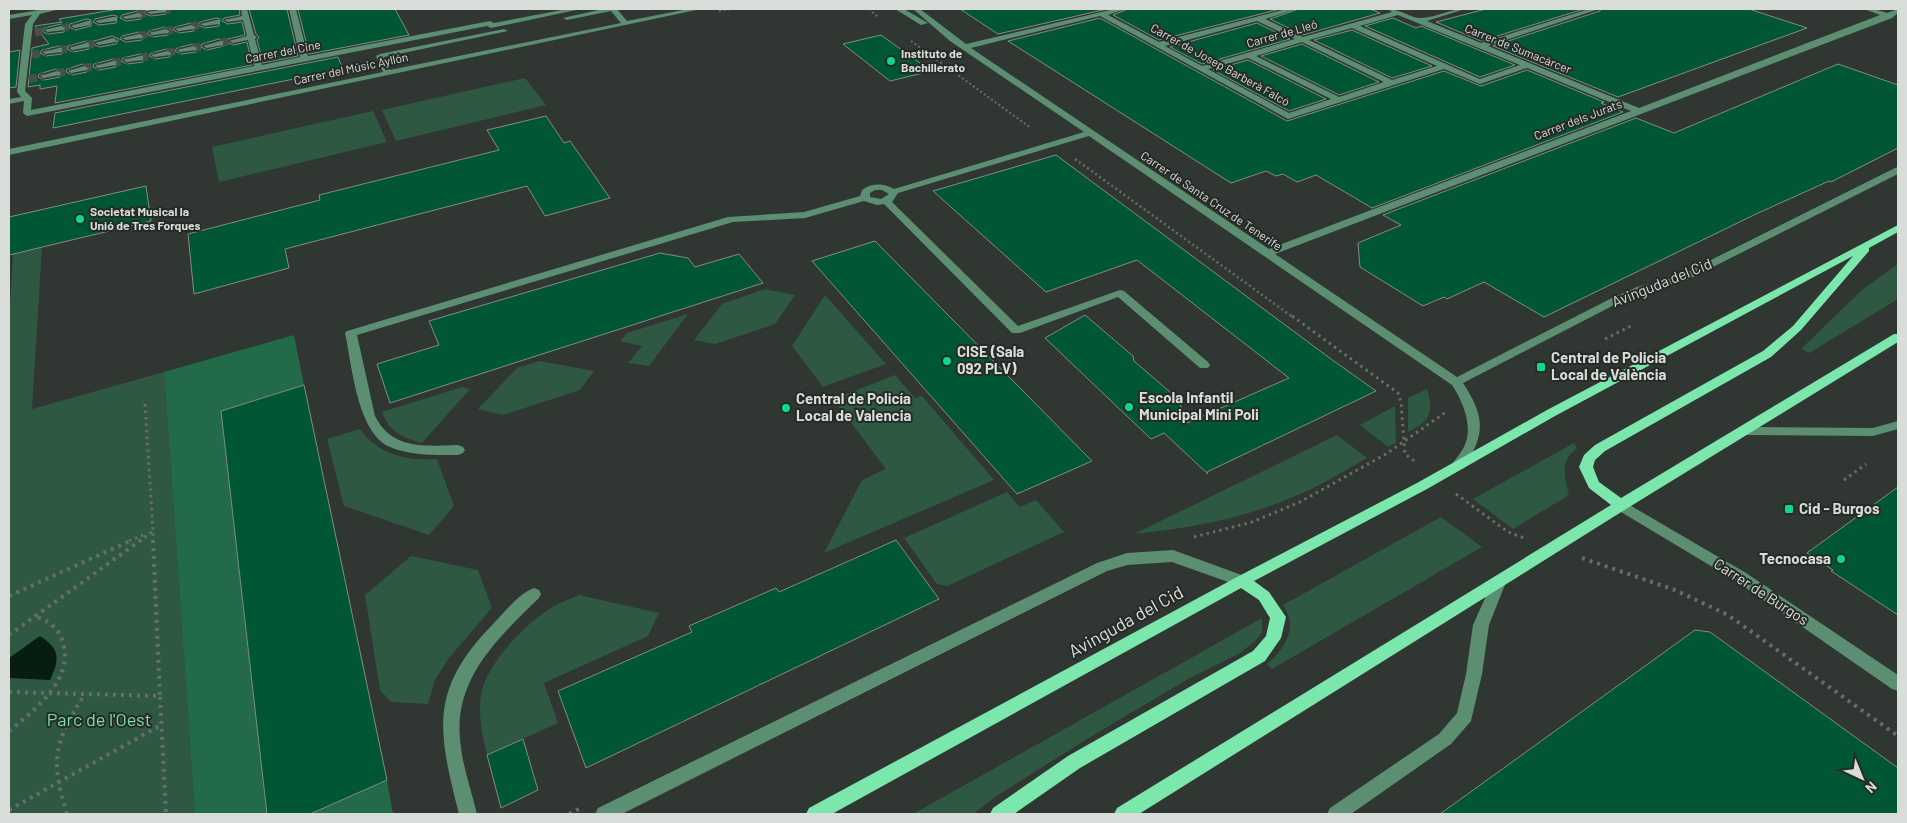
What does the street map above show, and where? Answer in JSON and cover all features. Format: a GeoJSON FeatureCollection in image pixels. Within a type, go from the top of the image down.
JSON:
{"type":"FeatureCollection","features":[{"type":"Feature","properties":{"kind":"main road","name":"Avinguda del Cid"},"geometry":{"type":"LineString","coordinates":[[815,814],[1242,581],[1458,466],[1551,413],[1898,228]]}},
{"type":"Feature","properties":{"kind":"main road"},"geometry":{"type":"LineString","coordinates":[[1621,505],[1594,485],[1586,467],[1589,458],[1600,448],[1767,354],[1797,328],[1870,243]]}},
{"type":"Feature","properties":{"kind":"main road"},"geometry":{"type":"LineString","coordinates":[[1123,814],[1621,505],[1898,337]]}},
{"type":"Feature","properties":{"kind":"main road"},"geometry":{"type":"LineString","coordinates":[[999,814],[1074,762],[1259,656],[1273,638],[1278,617],[1264,596],[1242,581]]}},
{"type":"Feature","properties":{"kind":"street"},"geometry":{"type":"LineString","coordinates":[[9,17],[56,9]]}},
{"type":"Feature","properties":{"kind":"street"},"geometry":{"type":"LineString","coordinates":[[292,9],[305,60]]}},
{"type":"Feature","properties":{"kind":"street","name":"Carrer del Cine"},"geometry":{"type":"LineString","coordinates":[[28,98],[27,113],[490,23],[491,26],[577,9]]}},
{"type":"Feature","properties":{"kind":"street"},"geometry":{"type":"LineString","coordinates":[[388,72],[380,56],[613,9],[626,23]]}},
{"type":"Feature","properties":{"kind":"street","name":"Carrer del Músic Ayllón"},"geometry":{"type":"LineString","coordinates":[[9,152],[698,9]]}},
{"type":"Feature","properties":{"kind":"street","name":"Carrer de Santa Cruz de Tenerife"},"geometry":{"type":"LineString","coordinates":[[898,9],[965,47],[1456,382]]}},
{"type":"Feature","properties":{"kind":"street","name":"Carrer de Santa Cruz de Tenerife"},"geometry":{"type":"LineString","coordinates":[[916,9],[953,39]]}},
{"type":"Feature","properties":{"kind":"street"},"geometry":{"type":"LineString","coordinates":[[965,47],[1122,9]]}},
{"type":"Feature","properties":{"kind":"street"},"geometry":{"type":"LineString","coordinates":[[1158,45],[1293,9]]}},
{"type":"Feature","properties":{"kind":"street"},"geometry":{"type":"LineString","coordinates":[[1420,21],[1462,9]]}},
{"type":"Feature","properties":{"kind":"street"},"geometry":{"type":"LineString","coordinates":[[1480,46],[1596,9]]}},
{"type":"Feature","properties":{"kind":"street"},"geometry":{"type":"LineString","coordinates":[[1867,9],[1883,12],[1898,18]]}},
{"type":"Feature","properties":{"kind":"street"},"geometry":{"type":"LineString","coordinates":[[151,12],[164,10]]}},
{"type":"Feature","properties":{"kind":"street","name":"Carrer de Sumacàrcer"},"geometry":{"type":"LineString","coordinates":[[1395,10],[1637,110]]}},
{"type":"Feature","properties":{"kind":"street","name":"Carrer de Lleó"},"geometry":{"type":"LineString","coordinates":[[1201,69],[1352,25],[1395,10]]}},
{"type":"Feature","properties":{"kind":"street","name":"Carrer dels Jurats"},"geometry":{"type":"LineString","coordinates":[[1266,254],[1883,12],[1898,10]]}},
{"type":"Feature","properties":{"kind":"street"},"geometry":{"type":"LineString","coordinates":[[28,98],[21,92],[26,79],[29,55],[31,33],[29,24],[38,12]]}},
{"type":"Feature","properties":{"kind":"street"},"geometry":{"type":"LineString","coordinates":[[228,20],[245,13],[253,37],[259,69]]}},
{"type":"Feature","properties":{"kind":"street","name":"Carrer de Josep Barberà Falcó"},"geometry":{"type":"LineString","coordinates":[[1101,14],[1288,116],[1444,66]]}},
{"type":"Feature","properties":{"kind":"street"},"geometry":{"type":"LineString","coordinates":[[126,17],[138,15]]}},
{"type":"Feature","properties":{"kind":"street"},"geometry":{"type":"LineString","coordinates":[[1257,18],[1392,83]]}},
{"type":"Feature","properties":{"kind":"street"},"geometry":{"type":"LineString","coordinates":[[99,21],[113,19]]}},
{"type":"Feature","properties":{"kind":"street"},"geometry":{"type":"LineString","coordinates":[[204,24],[216,22]]}},
{"type":"Feature","properties":{"kind":"street"},"geometry":{"type":"LineString","coordinates":[[75,26],[87,23]]}},
{"type":"Feature","properties":{"kind":"street"},"geometry":{"type":"LineString","coordinates":[[1352,25],[1480,82],[1528,66]]}},
{"type":"Feature","properties":{"kind":"street"},"geometry":{"type":"LineString","coordinates":[[179,29],[190,27]]}},
{"type":"Feature","properties":{"kind":"street"},"geometry":{"type":"LineString","coordinates":[[48,30],[61,28]]}},
{"type":"Feature","properties":{"kind":"street"},"geometry":{"type":"LineString","coordinates":[[153,33],[165,31]]}},
{"type":"Feature","properties":{"kind":"street"},"geometry":{"type":"LineString","coordinates":[[126,38],[139,36]]}},
{"type":"Feature","properties":{"kind":"street"},"geometry":{"type":"LineString","coordinates":[[234,41],[253,37]]}},
{"type":"Feature","properties":{"kind":"street"},"geometry":{"type":"LineString","coordinates":[[99,43],[113,40]]}},
{"type":"Feature","properties":{"kind":"street"},"geometry":{"type":"LineString","coordinates":[[207,46],[220,43]]}},
{"type":"Feature","properties":{"kind":"street"},"geometry":{"type":"LineString","coordinates":[[73,48],[86,45]]}},
{"type":"Feature","properties":{"kind":"street"},"geometry":{"type":"LineString","coordinates":[[181,50],[193,48]]}},
{"type":"Feature","properties":{"kind":"street"},"geometry":{"type":"LineString","coordinates":[[46,52],[59,50]]}},
{"type":"Feature","properties":{"kind":"street"},"geometry":{"type":"LineString","coordinates":[[155,55],[167,53]]}},
{"type":"Feature","properties":{"kind":"street"},"geometry":{"type":"LineString","coordinates":[[1249,55],[1338,100]]}},
{"type":"Feature","properties":{"kind":"street"},"geometry":{"type":"LineString","coordinates":[[127,60],[140,58]]}},
{"type":"Feature","properties":{"kind":"street"},"geometry":{"type":"LineString","coordinates":[[99,66],[113,63]]}},
{"type":"Feature","properties":{"kind":"street"},"geometry":{"type":"LineString","coordinates":[[72,71],[84,68]]}},
{"type":"Feature","properties":{"kind":"street"},"geometry":{"type":"LineString","coordinates":[[44,76],[57,73]]}},
{"type":"Feature","properties":{"kind":"street"},"geometry":{"type":"LineString","coordinates":[[9,101],[28,98]]}},
{"type":"Feature","properties":{"kind":"street"},"geometry":{"type":"LineString","coordinates":[[865,198],[865,192],[872,188],[884,187],[893,192],[1090,133]]}},
{"type":"Feature","properties":{"kind":"street","name":"Avinguda del Cid"},"geometry":{"type":"LineString","coordinates":[[1456,382],[1621,298],[1641,289],[1683,278],[1898,170]]}},
{"type":"Feature","properties":{"kind":"street"},"geometry":{"type":"LineString","coordinates":[[458,450],[418,450],[402,447],[390,443],[378,433],[373,426],[370,416],[351,333],[732,219],[805,215],[865,198],[874,202],[886,201],[893,196],[893,192]]}},
{"type":"Feature","properties":{"kind":"street"},"geometry":{"type":"LineString","coordinates":[[886,201],[1016,331],[1120,294],[1204,365]]}},
{"type":"Feature","properties":{"kind":"street"},"geometry":{"type":"LineString","coordinates":[[1456,382],[1466,396],[1472,417],[1474,439],[1458,466]]}},
{"type":"Feature","properties":{"kind":"street"},"geometry":{"type":"LineString","coordinates":[[1742,431],[1873,432],[1898,425]]}},
{"type":"Feature","properties":{"kind":"street","name":"Carrer de Burgos"},"geometry":{"type":"LineString","coordinates":[[1621,505],[1741,577],[1898,684]]}},
{"type":"Feature","properties":{"kind":"street"},"geometry":{"type":"LineString","coordinates":[[604,814],[1102,568],[1127,559],[1172,556],[1242,581]]}},
{"type":"Feature","properties":{"kind":"street"},"geometry":{"type":"LineString","coordinates":[[1336,814],[1445,739],[1465,716],[1474,674],[1481,624],[1499,582]]}},
{"type":"Feature","properties":{"kind":"street"},"geometry":{"type":"LineString","coordinates":[[468,814],[453,744],[451,716],[457,690],[470,664],[489,638],[534,594]]}},
{"type":"Feature","properties":{"kind":"path"},"geometry":{"type":"LineString","coordinates":[[870,9],[880,19]]}},
{"type":"Feature","properties":{"kind":"path"},"geometry":{"type":"LineString","coordinates":[[904,36],[1398,393],[1401,402],[1405,454]]}},
{"type":"Feature","properties":{"kind":"path"},"geometry":{"type":"LineString","coordinates":[[1605,339],[1634,325]]}},
{"type":"Feature","properties":{"kind":"path"},"geometry":{"type":"LineString","coordinates":[[145,404],[166,814]]}},
{"type":"Feature","properties":{"kind":"path"},"geometry":{"type":"LineString","coordinates":[[1844,480],[1866,464]]}},
{"type":"Feature","properties":{"kind":"path"},"geometry":{"type":"LineString","coordinates":[[1467,502],[1508,532],[1675,590],[1728,615],[1898,736]]}},
{"type":"Feature","properties":{"kind":"path"},"geometry":{"type":"LineString","coordinates":[[9,596],[153,531]]}},
{"type":"Feature","properties":{"kind":"path"},"geometry":{"type":"LineString","coordinates":[[9,634],[153,531]]}},
{"type":"Feature","properties":{"kind":"path"},"geometry":{"type":"LineString","coordinates":[[9,731],[30,714],[49,693],[59,679],[66,657],[64,641],[54,624],[34,616]]}},
{"type":"Feature","properties":{"kind":"path"},"geometry":{"type":"LineString","coordinates":[[9,692],[160,696]]}},
{"type":"Feature","properties":{"kind":"path"},"geometry":{"type":"LineString","coordinates":[[67,814],[57,783],[55,765],[57,744],[65,725],[85,694]]}},
{"type":"Feature","properties":{"kind":"path"},"geometry":{"type":"LineString","coordinates":[[9,810],[162,725]]}},
{"type":"Feature","properties":{"kind":"green space"},"geometry":{"type":"Polygon","coordinates":[[[525,78],[546,105],[396,141],[382,110],[525,78]]]}},
{"type":"Feature","properties":{"kind":"green space"},"geometry":{"type":"Polygon","coordinates":[[[373,111],[387,142],[219,182],[212,147],[373,111]]]}},
{"type":"Feature","properties":{"kind":"green space","name":"Parc de l'Oest"},"geometry":{"type":"Polygon","coordinates":[[[42,247],[32,409],[164,372],[195,814],[9,814],[9,322],[13,254],[42,247]]]}},
{"type":"Feature","properties":{"kind":"green space"},"geometry":{"type":"Polygon","coordinates":[[[1898,264],[1898,299],[1809,353],[1801,349],[1862,290],[1898,264]]]}},
{"type":"Feature","properties":{"kind":"green space"},"geometry":{"type":"Polygon","coordinates":[[[765,289],[795,295],[775,324],[715,344],[694,340],[722,304],[765,289]]]}},
{"type":"Feature","properties":{"kind":"green space"},"geometry":{"type":"Polygon","coordinates":[[[825,295],[886,364],[823,387],[792,346],[825,295]]]}},
{"type":"Feature","properties":{"kind":"green space"},"geometry":{"type":"Polygon","coordinates":[[[688,314],[649,366],[628,363],[642,346],[620,341],[627,333],[688,314]]]}},
{"type":"Feature","properties":{"kind":"green space"},"geometry":{"type":"Polygon","coordinates":[[[294,335],[304,385],[221,411],[267,814],[195,814],[164,372],[294,335]]]}},
{"type":"Feature","properties":{"kind":"green space"},"geometry":{"type":"Polygon","coordinates":[[[540,361],[594,371],[580,390],[503,415],[478,409],[517,368],[540,361]]]}},
{"type":"Feature","properties":{"kind":"green space"},"geometry":{"type":"Polygon","coordinates":[[[895,375],[915,398],[922,396],[994,480],[824,553],[862,480],[886,469],[833,399],[895,375]]]}},
{"type":"Feature","properties":{"kind":"green space"},"geometry":{"type":"Polygon","coordinates":[[[462,387],[470,389],[422,443],[397,433],[389,425],[382,412],[462,387]]]}},
{"type":"Feature","properties":{"kind":"green space"},"geometry":{"type":"Polygon","coordinates":[[[1427,389],[1430,410],[1426,420],[1408,432],[1408,398],[1427,389]]]}},
{"type":"Feature","properties":{"kind":"green space"},"geometry":{"type":"Polygon","coordinates":[[[1395,406],[1396,443],[1388,447],[1360,425],[1395,406]]]}},
{"type":"Feature","properties":{"kind":"green space"},"geometry":{"type":"Polygon","coordinates":[[[360,429],[376,445],[394,454],[415,459],[437,459],[454,506],[429,535],[344,506],[327,439],[360,429]]]}},
{"type":"Feature","properties":{"kind":"green space"},"geometry":{"type":"Polygon","coordinates":[[[1337,435],[1367,458],[1312,489],[1274,505],[1235,517],[1175,529],[1134,534],[1337,435]]]}},
{"type":"Feature","properties":{"kind":"green space"},"geometry":{"type":"Polygon","coordinates":[[[1574,443],[1577,448],[1568,458],[1565,469],[1569,495],[1513,529],[1473,499],[1574,443]]]}},
{"type":"Feature","properties":{"kind":"green space"},"geometry":{"type":"Polygon","coordinates":[[[1007,492],[1020,507],[1036,500],[1064,532],[947,586],[937,584],[904,538],[1007,492]]]}},
{"type":"Feature","properties":{"kind":"green space"},"geometry":{"type":"Polygon","coordinates":[[[1441,517],[1482,547],[1272,669],[1267,664],[1279,652],[1288,637],[1290,621],[1283,605],[1441,517]]]}},
{"type":"Feature","properties":{"kind":"green space"},"geometry":{"type":"Polygon","coordinates":[[[411,556],[478,570],[492,608],[449,658],[435,680],[428,704],[391,702],[380,690],[365,595],[411,556]]]}},
{"type":"Feature","properties":{"kind":"green space"},"geometry":{"type":"Polygon","coordinates":[[[579,595],[659,613],[648,636],[544,683],[558,723],[487,755],[480,714],[482,690],[486,678],[501,654],[533,621],[554,606],[579,595]]]}},
{"type":"Feature","properties":{"kind":"green space"},"geometry":{"type":"Polygon","coordinates":[[[1262,618],[1262,633],[1240,653],[1188,679],[1092,736],[998,795],[973,814],[913,814],[1262,618]]]}},
{"type":"Feature","properties":{"kind":"green space"},"geometry":{"type":"Polygon","coordinates":[[[387,780],[393,814],[310,814],[387,780]]]}},
{"type":"Feature","properties":{"kind":"shaded area"},"geometry":{"type":"Polygon","coordinates":[[[40,636],[55,650],[57,660],[50,680],[9,678],[9,658],[40,636]]]}},
{"type":"Feature","properties":{"kind":"building"},"geometry":{"type":"Polygon","coordinates":[[[119,9],[156,9],[145,11],[146,14],[151,16],[166,14],[168,9],[239,9],[240,15],[224,18],[222,21],[228,24],[242,22],[245,35],[228,39],[227,42],[233,45],[247,42],[252,65],[55,103],[57,86],[40,89],[40,85],[28,87],[32,48],[49,44],[35,26],[62,22],[59,19],[119,9]],[[138,11],[122,15],[120,18],[126,21],[141,19],[144,14],[138,11]],[[113,15],[95,19],[93,22],[99,25],[116,23],[117,16],[113,15]],[[216,18],[200,22],[198,25],[204,28],[219,26],[220,19],[216,18]],[[86,19],[70,24],[69,27],[75,30],[91,26],[91,20],[86,19]],[[191,23],[175,27],[173,30],[179,33],[194,31],[197,26],[191,23]],[[61,24],[44,28],[42,31],[48,34],[64,32],[67,27],[61,24]],[[165,27],[149,31],[147,34],[153,37],[168,35],[171,30],[165,27]],[[139,32],[122,36],[120,39],[126,42],[142,40],[145,35],[139,32]],[[112,36],[94,41],[93,44],[99,47],[116,44],[119,39],[112,36]],[[219,39],[202,44],[201,47],[207,50],[224,46],[224,40],[219,39]],[[86,41],[68,46],[67,49],[73,52],[89,49],[90,42],[86,41]],[[193,44],[177,48],[175,51],[181,54],[196,52],[199,47],[193,44]],[[59,46],[42,50],[40,53],[46,56],[62,54],[63,47],[59,46]],[[167,49],[151,53],[149,56],[155,59],[170,57],[173,52],[167,49]],[[140,54],[123,58],[121,61],[127,64],[143,62],[144,55],[140,54]],[[113,59],[94,64],[93,67],[99,70],[116,67],[117,60],[113,59]],[[83,64],[67,69],[66,72],[72,75],[87,72],[90,67],[83,64]],[[56,69],[39,74],[38,77],[44,80],[60,77],[63,72],[56,69]]]}},
{"type":"Feature","properties":{"kind":"building"},"geometry":{"type":"Polygon","coordinates":[[[249,9],[287,9],[298,56],[263,63],[257,40],[259,37],[256,34],[249,9]]]}},
{"type":"Feature","properties":{"kind":"building"},"geometry":{"type":"Polygon","coordinates":[[[298,9],[395,9],[409,35],[309,54],[298,9]]]}},
{"type":"Feature","properties":{"kind":"building"},"geometry":{"type":"Polygon","coordinates":[[[960,9],[1107,9],[998,34],[960,9]]]}},
{"type":"Feature","properties":{"kind":"building"},"geometry":{"type":"Polygon","coordinates":[[[1128,9],[1280,9],[1159,40],[1113,15],[1128,9]]]}},
{"type":"Feature","properties":{"kind":"building"},"geometry":{"type":"Polygon","coordinates":[[[1299,9],[1370,9],[1380,13],[1303,35],[1270,19],[1299,9]]]}},
{"type":"Feature","properties":{"kind":"building"},"geometry":{"type":"Polygon","coordinates":[[[1486,9],[1584,9],[1481,41],[1436,22],[1486,9]]]}},
{"type":"Feature","properties":{"kind":"building"},"geometry":{"type":"Polygon","coordinates":[[[1601,9],[1749,9],[1807,28],[1618,97],[1493,46],[1600,11],[1601,9]]]}},
{"type":"Feature","properties":{"kind":"building"},"geometry":{"type":"Polygon","coordinates":[[[1100,18],[1287,121],[1444,71],[1481,86],[1527,70],[1604,102],[1601,103],[1623,112],[1372,208],[1316,175],[1297,182],[1283,174],[1276,176],[1266,171],[1231,183],[1008,41],[1100,18]]]}},
{"type":"Feature","properties":{"kind":"building"},"geometry":{"type":"Polygon","coordinates":[[[1393,18],[1416,28],[1421,26],[1515,65],[1480,77],[1365,26],[1393,18]]]}},
{"type":"Feature","properties":{"kind":"building"},"geometry":{"type":"Polygon","coordinates":[[[1257,23],[1290,39],[1202,64],[1170,47],[1257,23]]]}},
{"type":"Feature","properties":{"kind":"building"},"geometry":{"type":"Polygon","coordinates":[[[1352,30],[1432,66],[1392,78],[1314,40],[1352,30]]]}},
{"type":"Feature","properties":{"kind":"building"},"geometry":{"type":"Polygon","coordinates":[[[881,35],[931,71],[890,81],[843,44],[881,35]]]}},
{"type":"Feature","properties":{"kind":"building"},"geometry":{"type":"Polygon","coordinates":[[[1302,44],[1379,82],[1339,95],[1261,56],[1302,44]]]}},
{"type":"Feature","properties":{"kind":"building"},"geometry":{"type":"Polygon","coordinates":[[[20,50],[16,87],[9,88],[9,52],[20,50]]]}},
{"type":"Feature","properties":{"kind":"building"},"geometry":{"type":"Polygon","coordinates":[[[338,57],[343,69],[53,128],[55,113],[338,57]]]}},
{"type":"Feature","properties":{"kind":"building"},"geometry":{"type":"Polygon","coordinates":[[[1248,60],[1326,99],[1289,111],[1213,70],[1248,60]]]}},
{"type":"Feature","properties":{"kind":"building"},"geometry":{"type":"Polygon","coordinates":[[[1838,64],[1898,85],[1898,148],[1831,182],[1829,181],[1756,214],[1544,317],[1484,282],[1447,299],[1444,297],[1423,306],[1360,267],[1358,243],[1401,225],[1383,215],[1636,118],[1674,133],[1838,64]]]}},
{"type":"Feature","properties":{"kind":"building"},"geometry":{"type":"Polygon","coordinates":[[[546,116],[564,143],[570,141],[610,198],[545,216],[527,186],[285,249],[289,268],[194,294],[188,234],[320,200],[319,195],[499,150],[487,130],[546,116]]]}},
{"type":"Feature","properties":{"kind":"building"},"geometry":{"type":"Polygon","coordinates":[[[1056,155],[1376,391],[1207,472],[1208,474],[1164,433],[1151,439],[1045,338],[1085,315],[1133,356],[1134,361],[1178,399],[1187,423],[1289,378],[1137,260],[1046,292],[933,191],[1056,155]]]}},
{"type":"Feature","properties":{"kind":"building","name":"Societat Musical la Unió de Tres Forques"},"geometry":{"type":"Polygon","coordinates":[[[146,186],[151,221],[9,255],[9,217],[146,186]]]}},
{"type":"Feature","properties":{"kind":"building","name":"CISE (Sala 092 PLV)"},"geometry":{"type":"Polygon","coordinates":[[[875,241],[1092,461],[1017,494],[812,261],[875,241]]]}},
{"type":"Feature","properties":{"kind":"building"},"geometry":{"type":"Polygon","coordinates":[[[660,253],[688,258],[695,267],[739,254],[763,283],[390,403],[377,364],[439,345],[429,321],[660,253]]]}},
{"type":"Feature","properties":{"kind":"building"},"geometry":{"type":"Polygon","coordinates":[[[304,385],[387,780],[310,814],[267,814],[221,411],[304,385]]]}},
{"type":"Feature","properties":{"kind":"building"},"geometry":{"type":"Polygon","coordinates":[[[1898,487],[1898,615],[1807,553],[1898,487]]]}},
{"type":"Feature","properties":{"kind":"building"},"geometry":{"type":"Polygon","coordinates":[[[896,540],[939,599],[586,768],[558,691],[692,632],[689,626],[776,588],[779,592],[896,540]]]}},
{"type":"Feature","properties":{"kind":"building"},"geometry":{"type":"Polygon","coordinates":[[[1695,630],[1710,632],[1898,768],[1898,814],[1440,814],[1695,630]]]}},
{"type":"Feature","properties":{"kind":"building"},"geometry":{"type":"Polygon","coordinates":[[[523,739],[538,790],[501,808],[487,755],[523,739]]]}},
{"type":"Feature","properties":{"kind":"tunnel"},"geometry":{"type":"LineString","coordinates":[[163,10],[173,9]]}},
{"type":"Feature","properties":{"kind":"tunnel"},"geometry":{"type":"LineString","coordinates":[[138,15],[151,12]]}},
{"type":"Feature","properties":{"kind":"tunnel"},"geometry":{"type":"LineString","coordinates":[[191,27],[204,24]]}},
{"type":"Feature","properties":{"kind":"tunnel"},"geometry":{"type":"LineString","coordinates":[[61,28],[75,26]]}},
{"type":"Feature","properties":{"kind":"tunnel"},"geometry":{"type":"LineString","coordinates":[[165,31],[179,29]]}},
{"type":"Feature","properties":{"kind":"tunnel"},"geometry":{"type":"LineString","coordinates":[[35,33],[48,30]]}},
{"type":"Feature","properties":{"kind":"tunnel"},"geometry":{"type":"LineString","coordinates":[[139,36],[153,33]]}},
{"type":"Feature","properties":{"kind":"tunnel"},"geometry":{"type":"LineString","coordinates":[[220,43],[233,41]]}},
{"type":"Feature","properties":{"kind":"tunnel"},"geometry":{"type":"LineString","coordinates":[[86,45],[99,43]]}},
{"type":"Feature","properties":{"kind":"tunnel"},"geometry":{"type":"LineString","coordinates":[[193,48],[207,46]]}},
{"type":"Feature","properties":{"kind":"tunnel"},"geometry":{"type":"LineString","coordinates":[[59,50],[73,48]]}},
{"type":"Feature","properties":{"kind":"tunnel"},"geometry":{"type":"LineString","coordinates":[[167,53],[181,50]]}},
{"type":"Feature","properties":{"kind":"tunnel"},"geometry":{"type":"LineString","coordinates":[[32,55],[46,52]]}},
{"type":"Feature","properties":{"kind":"tunnel"},"geometry":{"type":"LineString","coordinates":[[140,58],[155,55]]}},
{"type":"Feature","properties":{"kind":"tunnel"},"geometry":{"type":"LineString","coordinates":[[113,63],[127,60]]}},
{"type":"Feature","properties":{"kind":"tunnel"},"geometry":{"type":"LineString","coordinates":[[84,68],[99,66]]}},
{"type":"Feature","properties":{"kind":"tunnel"},"geometry":{"type":"LineString","coordinates":[[57,73],[72,71]]}},
{"type":"Feature","properties":{"kind":"tunnel"},"geometry":{"type":"LineString","coordinates":[[29,79],[44,76]]}},
{"type":"Feature","properties":{"kind":"place","name":"Instituto de Bachillerato"},"geometry":{"type":"Point","coordinates":[891,61]}},
{"type":"Feature","properties":{"kind":"place","name":"Societat Musical la Unió de Tres Forques"},"geometry":{"type":"Point","coordinates":[80,219]}},
{"type":"Feature","properties":{"kind":"place","name":"CISE (Sala 092 PLV)"},"geometry":{"type":"Point","coordinates":[947,361]}},
{"type":"Feature","properties":{"kind":"place","name":"Central de Policia Local de València"},"geometry":{"type":"Point","coordinates":[1541,367]}},
{"type":"Feature","properties":{"kind":"place","name":"Escola Infantil Municipal Mini Poli"},"geometry":{"type":"Point","coordinates":[1129,407]}},
{"type":"Feature","properties":{"kind":"place","name":"Central de Policía Local de Valencia"},"geometry":{"type":"Point","coordinates":[786,408]}},
{"type":"Feature","properties":{"kind":"place","name":"Cid - Burgos"},"geometry":{"type":"Point","coordinates":[1789,509]}},
{"type":"Feature","properties":{"kind":"place","name":"Tecnocasa"},"geometry":{"type":"Point","coordinates":[1841,559]}}]}
